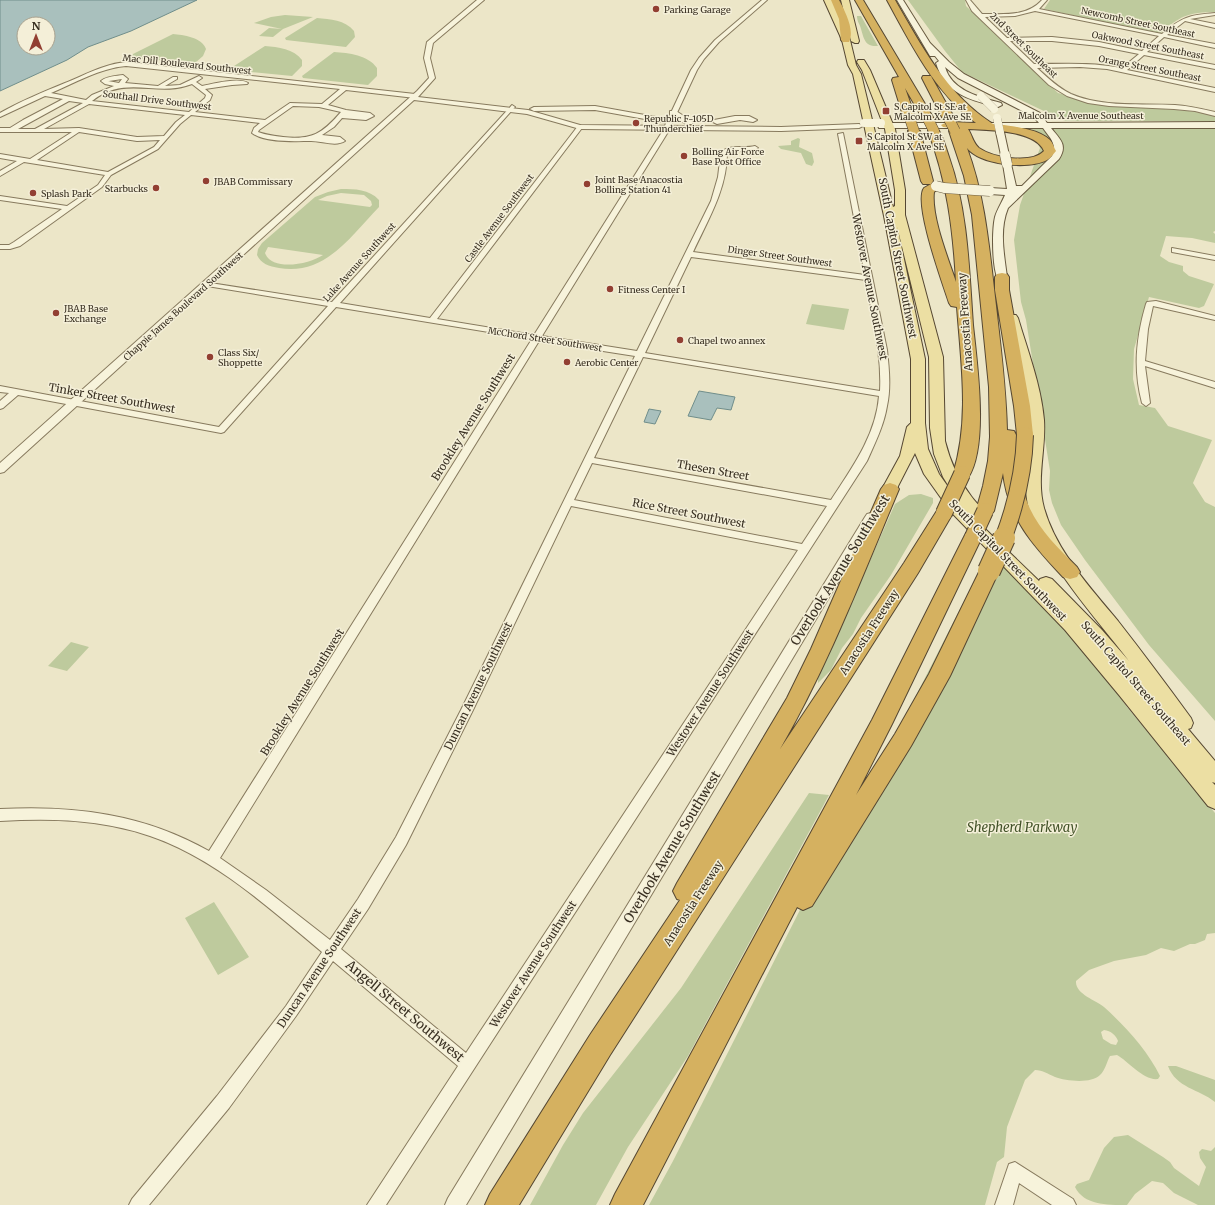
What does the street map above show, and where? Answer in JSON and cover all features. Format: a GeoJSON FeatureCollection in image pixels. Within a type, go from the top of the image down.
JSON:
{"type":"FeatureCollection","features":[{"type":"Feature","properties":{"kind":"highway"},"geometry":{"type":"LineString","coordinates":[[835,0],[843,16],[846,40]]}},
{"type":"Feature","properties":{"kind":"highway","name":"Anacostia Freeway"},"geometry":{"type":"LineString","coordinates":[[501,1205],[583,1072],[915,562],[944,513],[962,474],[968,450],[971,424],[968,351],[956,210],[948,172],[948,125],[881,37],[859,0]]}},
{"type":"Feature","properties":{"kind":"highway","name":"Anacostia Freeway"},"geometry":{"type":"LineString","coordinates":[[626,1205],[888,711],[985,511],[996,473],[1000,419],[976,203],[968,165],[883,0]]}},
{"type":"Feature","properties":{"kind":"highway"},"geometry":{"type":"LineString","coordinates":[[891,0],[928,65],[949,91],[976,119],[986,125]]}},
{"type":"Feature","properties":{"kind":"highway"},"geometry":{"type":"LineString","coordinates":[[881,37],[882,46],[893,69],[932,183],[927,193],[934,235],[954,295],[960,329],[968,351]]}},
{"type":"Feature","properties":{"kind":"highway"},"geometry":{"type":"LineString","coordinates":[[928,65],[948,125],[975,150],[984,155],[998,159],[1017,161],[1034,160],[1046,156],[1050,151],[1049,146],[1044,140],[1023,132],[997,127],[948,125]]}},
{"type":"Feature","properties":{"kind":"highway"},"geometry":{"type":"LineString","coordinates":[[719,1030],[769,960],[814,880],[903,740],[939,676],[1004,538],[1016,505],[1024,462],[1025,435],[1022,406],[1002,290],[1002,277]]}},
{"type":"Feature","properties":{"kind":"highway"},"geometry":{"type":"LineString","coordinates":[[995,365],[1003,388],[1014,482],[1018,501],[1036,534],[1070,572]]}},
{"type":"Feature","properties":{"kind":"highway"},"geometry":{"type":"LineString","coordinates":[[653,964],[680,901],[796,702],[821,649],[890,489]]}},
{"type":"Feature","properties":{"kind":"main road","name":"South Capitol Street Southwest"},"geometry":{"type":"LineString","coordinates":[[828,0],[846,40],[857,56],[857,74],[883,180],[918,359],[919,374],[917,407],[923,456],[935,480],[949,499],[968,521],[1071,625],[1215,800]]}},
{"type":"Feature","properties":{"kind":"main road","name":"South Capitol Street Southeast"},"geometry":{"type":"LineString","coordinates":[[845,0],[857,56],[900,215],[936,357],[937,435],[943,462],[950,477],[960,493],[976,512],[1085,622],[1215,775]]}},
{"type":"Feature","properties":{"kind":"main road"},"geometry":{"type":"LineString","coordinates":[[900,0],[940,63],[952,76],[982,96],[994,109],[997,118],[1012,188],[1006,206],[1000,216],[997,232],[1002,277],[1036,409],[1037,436],[1034,492],[1036,508],[1047,536],[1070,572],[1129,648],[1215,765]]}},
{"type":"Feature","properties":{"kind":"main road"},"geometry":{"type":"LineString","coordinates":[[929,45],[946,64],[961,76],[1032,112],[1057,142],[1059,150],[1054,159],[1006,206]]}},
{"type":"Feature","properties":{"kind":"main road"},"geometry":{"type":"LineString","coordinates":[[857,56],[853,86],[862,125],[892,232]]}},
{"type":"Feature","properties":{"kind":"main road"},"geometry":{"type":"LineString","coordinates":[[857,56],[866,70],[885,125],[900,183],[902,200],[900,215]]}},
{"type":"Feature","properties":{"kind":"main road"},"geometry":{"type":"LineString","coordinates":[[940,63],[941,69],[947,81],[959,92],[972,98],[1023,112],[1042,125]]}},
{"type":"Feature","properties":{"kind":"main road","name":"Malcolm X Avenue Southeast"},"geometry":{"type":"LineString","coordinates":[[862,125],[1215,124]]}},
{"type":"Feature","properties":{"kind":"main road"},"geometry":{"type":"LineString","coordinates":[[932,183],[944,188],[990,190],[1012,188],[1027,184]]}},
{"type":"Feature","properties":{"kind":"main road"},"geometry":{"type":"LineString","coordinates":[[890,489],[910,450],[917,407]]}},
{"type":"Feature","properties":{"kind":"street"},"geometry":{"type":"LineString","coordinates":[[418,97],[432,78],[432,70],[426,58],[427,49],[430,42],[481,0]]}},
{"type":"Feature","properties":{"kind":"street"},"geometry":{"type":"LineString","coordinates":[[436,62],[434,54],[436,42],[489,0]]}},
{"type":"Feature","properties":{"kind":"street","name":"Brookley Avenue Southwest"},"geometry":{"type":"LineString","coordinates":[[212,859],[665,132],[694,70],[707,52],[725,33],[765,0]]}},
{"type":"Feature","properties":{"kind":"street","name":"2nd Street Southeast"},"geometry":{"type":"LineString","coordinates":[[968,0],[980,16],[1056,88],[1083,98],[1112,104],[1194,109],[1215,114]]}},
{"type":"Feature","properties":{"kind":"street","name":"Newcomb Street Southeast"},"geometry":{"type":"LineString","coordinates":[[980,16],[1021,14],[1034,9],[1045,0]]}},
{"type":"Feature","properties":{"kind":"street","name":"Newcomb Street Southeast"},"geometry":{"type":"LineString","coordinates":[[1034,9],[1215,46]]}},
{"type":"Feature","properties":{"kind":"street"},"geometry":{"type":"LineString","coordinates":[[1123,70],[1163,35],[1184,20],[1198,15],[1215,14]]}},
{"type":"Feature","properties":{"kind":"street"},"geometry":{"type":"LineString","coordinates":[[1184,20],[1215,26]]}},
{"type":"Feature","properties":{"kind":"street","name":"Oakwood Street Southeast"},"geometry":{"type":"LineString","coordinates":[[1005,40],[1033,39],[1078,41],[1144,52],[1215,67]]}},
{"type":"Feature","properties":{"kind":"street","name":"Orange Street Southeast"},"geometry":{"type":"LineString","coordinates":[[1033,66],[1080,65],[1123,70],[1215,90]]}},
{"type":"Feature","properties":{"kind":"street","name":"Mac Dill Boulevard Southwest"},"geometry":{"type":"LineString","coordinates":[[46,94],[113,66],[126,66],[205,73],[511,108],[595,108],[669,121],[794,125],[862,125]]}},
{"type":"Feature","properties":{"kind":"street"},"geometry":{"type":"LineString","coordinates":[[36,131],[86,104],[90,98],[119,85],[173,88],[193,82],[205,73]]}},
{"type":"Feature","properties":{"kind":"street"},"geometry":{"type":"LineString","coordinates":[[418,97],[435,85],[440,74]]}},
{"type":"Feature","properties":{"kind":"street"},"geometry":{"type":"LineString","coordinates":[[158,88],[175,78]]}},
{"type":"Feature","properties":{"kind":"street"},"geometry":{"type":"LineString","coordinates":[[0,247],[10,247],[17,244],[100,186],[109,174],[144,156],[166,138],[176,124],[209,98],[209,95],[202,88],[193,82]]}},
{"type":"Feature","properties":{"kind":"street"},"geometry":{"type":"LineString","coordinates":[[202,88],[237,82],[293,88]]}},
{"type":"Feature","properties":{"kind":"street"},"geometry":{"type":"LineString","coordinates":[[322,107],[343,89]]}},
{"type":"Feature","properties":{"kind":"street"},"geometry":{"type":"LineString","coordinates":[[0,115],[46,94]]}},
{"type":"Feature","properties":{"kind":"street","name":"Southall Drive Southwest"},"geometry":{"type":"LineString","coordinates":[[46,94],[87,102],[267,122]]}},
{"type":"Feature","properties":{"kind":"street","name":"Chappie James Boulevard Southwest"},"geometry":{"type":"LineString","coordinates":[[0,469],[365,142],[382,134],[418,97]]}},
{"type":"Feature","properties":{"kind":"street"},"geometry":{"type":"LineString","coordinates":[[10,131],[68,99]]}},
{"type":"Feature","properties":{"kind":"street"},"geometry":{"type":"LineString","coordinates":[[290,104],[322,107],[340,109],[343,114],[315,138],[296,140],[256,134],[255,130],[290,104]]}},
{"type":"Feature","properties":{"kind":"street","name":"Mac Dill Boulevard Southwest"},"geometry":{"type":"LineString","coordinates":[[511,108],[580,127],[669,121],[720,123],[757,120]]}},
{"type":"Feature","properties":{"kind":"street","name":"Luke Avenue Southwest"},"geometry":{"type":"LineString","coordinates":[[221,430],[511,108]]}},
{"type":"Feature","properties":{"kind":"street","name":"Mac Dill Boulevard Southwest"},"geometry":{"type":"LineString","coordinates":[[778,121],[794,125]]}},
{"type":"Feature","properties":{"kind":"street","name":"Castle Avenue Southwest"},"geometry":{"type":"LineString","coordinates":[[432,320],[580,127]]}},
{"type":"Feature","properties":{"kind":"street"},"geometry":{"type":"LineString","coordinates":[[0,130],[80,130],[137,139],[166,138]]}},
{"type":"Feature","properties":{"kind":"street"},"geometry":{"type":"LineString","coordinates":[[31,161],[80,130]]}},
{"type":"Feature","properties":{"kind":"street","name":"Westover Avenue Southwest"},"geometry":{"type":"LineString","coordinates":[[376,1205],[834,504],[870,446],[879,421],[884,394],[885,374],[882,350],[841,134]]}},
{"type":"Feature","properties":{"kind":"street","name":"Duncan Avenue Southwest"},"geometry":{"type":"LineString","coordinates":[[138,1205],[194,1138],[246,1072],[291,1011],[370,892],[411,822],[689,254],[716,196],[723,172],[724,152],[728,150],[750,150],[755,148]]}},
{"type":"Feature","properties":{"kind":"street"},"geometry":{"type":"LineString","coordinates":[[0,156],[109,174]]}},
{"type":"Feature","properties":{"kind":"street"},"geometry":{"type":"LineString","coordinates":[[0,174],[23,160]]}},
{"type":"Feature","properties":{"kind":"street"},"geometry":{"type":"LineString","coordinates":[[0,198],[68,208]]}},
{"type":"Feature","properties":{"kind":"street"},"geometry":{"type":"LineString","coordinates":[[1175,250],[1215,258]]}},
{"type":"Feature","properties":{"kind":"street","name":"Dinger Street Southwest"},"geometry":{"type":"LineString","coordinates":[[689,254],[868,278]]}},
{"type":"Feature","properties":{"kind":"street","name":"McChord Street Southwest"},"geometry":{"type":"LineString","coordinates":[[207,284],[884,394]]}},
{"type":"Feature","properties":{"kind":"street"},"geometry":{"type":"LineString","coordinates":[[1146,403],[1140,381],[1140,362],[1142,340],[1150,304],[1156,303],[1215,318]]}},
{"type":"Feature","properties":{"kind":"street"},"geometry":{"type":"LineString","coordinates":[[1140,362],[1215,385]]}},
{"type":"Feature","properties":{"kind":"street","name":"Tinker Street Southwest"},"geometry":{"type":"LineString","coordinates":[[0,389],[73,404],[221,430]]}},
{"type":"Feature","properties":{"kind":"street"},"geometry":{"type":"LineString","coordinates":[[0,406],[16,392]]}},
{"type":"Feature","properties":{"kind":"street","name":"Thesen Street"},"geometry":{"type":"LineString","coordinates":[[589,460],[834,504]]}},
{"type":"Feature","properties":{"kind":"street","name":"Overlook Avenue Southwest"},"geometry":{"type":"LineString","coordinates":[[455,1205],[867,524],[890,489]]}},
{"type":"Feature","properties":{"kind":"street","name":"Rice Street Southwest"},"geometry":{"type":"LineString","coordinates":[[568,502],[805,548]]}},
{"type":"Feature","properties":{"kind":"street","name":"Angell Street Southwest"},"geometry":{"type":"LineString","coordinates":[[0,815],[72,815],[128,824],[160,834],[212,859],[236,875],[332,950],[467,1064]]}},
{"type":"Feature","properties":{"kind":"street"},"geometry":{"type":"LineString","coordinates":[[1004,1205],[1016,1170],[1067,1205]]}},
{"type":"Feature","properties":{"kind":"green space"},"geometry":{"type":"Polygon","coordinates":[[[908,0],[965,0],[966,6],[1058,93],[1113,105],[1205,113],[1215,116],[1215,121],[1065,121],[962,72],[908,0]]]}},
{"type":"Feature","properties":{"kind":"green space"},"geometry":{"type":"Polygon","coordinates":[[[1050,0],[1215,0],[1215,12],[1198,13],[1185,16],[1173,23],[1160,34],[1044,9],[1050,0]]]}},
{"type":"Feature","properties":{"kind":"green space"},"geometry":{"type":"Polygon","coordinates":[[[285,15],[313,17],[283,29],[273,37],[259,36],[269,28],[282,29],[254,23],[271,17],[285,15]]]}},
{"type":"Feature","properties":{"kind":"green space"},"geometry":{"type":"Polygon","coordinates":[[[857,16],[861,16],[878,46],[870,45],[866,42],[857,16]]]}},
{"type":"Feature","properties":{"kind":"green space"},"geometry":{"type":"Polygon","coordinates":[[[317,18],[346,24],[354,31],[355,37],[346,47],[286,40],[285,38],[317,18]]]}},
{"type":"Feature","properties":{"kind":"green space"},"geometry":{"type":"Polygon","coordinates":[[[173,34],[192,37],[201,42],[206,49],[203,56],[195,63],[133,58],[131,55],[173,34]]]}},
{"type":"Feature","properties":{"kind":"green space"},"geometry":{"type":"Polygon","coordinates":[[[265,46],[280,48],[295,53],[302,60],[302,66],[292,76],[232,70],[231,68],[265,46]]]}},
{"type":"Feature","properties":{"kind":"green space"},"geometry":{"type":"Polygon","coordinates":[[[334,52],[352,54],[369,60],[377,68],[377,76],[368,85],[303,78],[302,76],[334,52]]]}},
{"type":"Feature","properties":{"kind":"green space"},"geometry":{"type":"Polygon","coordinates":[[[1035,128],[1215,128],[1215,231],[1213,232],[1215,234],[1215,243],[1192,238],[1166,236],[1160,256],[1169,262],[1183,266],[1183,271],[1189,276],[1214,284],[1204,306],[1199,308],[1149,297],[1134,349],[1133,379],[1139,405],[1155,408],[1168,426],[1212,440],[1193,483],[1205,502],[1215,507],[1215,721],[1149,645],[1085,560],[1061,525],[1052,503],[1049,490],[1050,471],[1026,320],[1021,302],[1014,240],[1020,205],[1040,148],[1031,130],[1035,128]]]}},
{"type":"Feature","properties":{"kind":"green space"},"geometry":{"type":"Polygon","coordinates":[[[798,138],[800,139],[799,147],[812,153],[814,162],[812,166],[806,164],[801,153],[781,149],[778,146],[791,145],[791,141],[798,138]]]}},
{"type":"Feature","properties":{"kind":"green space"},"geometry":{"type":"Polygon","coordinates":[[[341,189],[366,192],[375,196],[379,200],[379,207],[347,241],[323,260],[310,266],[295,269],[279,268],[263,263],[257,255],[258,249],[262,243],[315,197],[341,189]],[[341,193],[327,196],[318,200],[370,207],[372,205],[371,201],[364,195],[341,193]],[[268,247],[265,253],[269,259],[275,263],[301,263],[323,255],[268,247]]]}},
{"type":"Feature","properties":{"kind":"green space"},"geometry":{"type":"Polygon","coordinates":[[[812,304],[849,309],[844,330],[806,324],[812,304]]]}},
{"type":"Feature","properties":{"kind":"green space"},"geometry":{"type":"Polygon","coordinates":[[[921,494],[933,498],[933,503],[891,575],[861,618],[853,634],[842,648],[831,670],[818,683],[818,678],[895,504],[909,495],[921,494]]]}},
{"type":"Feature","properties":{"kind":"green space","name":"Shepherd Parkway"},"geometry":{"type":"Polygon","coordinates":[[[987,556],[995,557],[1029,593],[1072,631],[1127,707],[1215,813],[1215,933],[1207,934],[1205,940],[1195,944],[1190,944],[1174,951],[1161,948],[1146,955],[1114,961],[1089,970],[1076,981],[1079,990],[1082,993],[1104,1007],[1128,1031],[1143,1048],[1160,1076],[1158,1079],[1147,1077],[1117,1055],[1110,1056],[1102,1073],[1091,1080],[1065,1080],[1043,1071],[1035,1070],[1025,1080],[1007,1127],[1004,1157],[997,1162],[985,1205],[649,1205],[673,1161],[849,813],[869,788],[987,556]],[[1104,1030],[1101,1032],[1103,1039],[1116,1045],[1118,1041],[1116,1037],[1111,1032],[1104,1030]]]}},
{"type":"Feature","properties":{"kind":"green space"},"geometry":{"type":"Polygon","coordinates":[[[71,642],[89,647],[67,671],[48,666],[71,642]]]}},
{"type":"Feature","properties":{"kind":"green space"},"geometry":{"type":"Polygon","coordinates":[[[809,793],[829,795],[688,1056],[628,1147],[596,1205],[530,1205],[563,1145],[583,1113],[681,988],[809,793]]]}},
{"type":"Feature","properties":{"kind":"green space"},"geometry":{"type":"Polygon","coordinates":[[[214,902],[249,957],[218,975],[185,918],[214,902]]]}},
{"type":"Feature","properties":{"kind":"green space"},"geometry":{"type":"Polygon","coordinates":[[[1168,1066],[1176,1066],[1215,1080],[1215,1102],[1182,1084],[1176,1079],[1168,1066]]]}},
{"type":"Feature","properties":{"kind":"green space"},"geometry":{"type":"Polygon","coordinates":[[[1128,1135],[1170,1162],[1174,1168],[1199,1186],[1206,1167],[1200,1158],[1199,1152],[1202,1149],[1211,1151],[1215,1147],[1215,1205],[1198,1205],[1174,1193],[1163,1183],[1152,1181],[1135,1194],[1127,1205],[1096,1203],[1090,1201],[1079,1193],[1075,1187],[1077,1184],[1089,1180],[1104,1148],[1114,1137],[1128,1135]]]}},
{"type":"Feature","properties":{"kind":"water"},"geometry":{"type":"Polygon","coordinates":[[[0,0],[197,0],[131,31],[88,47],[67,60],[0,91],[0,0]]]}},
{"type":"Feature","properties":{"kind":"water"},"geometry":{"type":"Polygon","coordinates":[[[699,391],[735,397],[731,410],[717,408],[711,420],[688,416],[699,391]]]}},
{"type":"Feature","properties":{"kind":"water"},"geometry":{"type":"Polygon","coordinates":[[[649,409],[661,411],[655,424],[644,422],[649,409]]]}},
{"type":"Feature","properties":{"kind":"place","name":"Parking Garage"},"geometry":{"type":"Point","coordinates":[656,9]}},
{"type":"Feature","properties":{"kind":"place","name":"S Capitol St SE at Malcolm X Ave SE"},"geometry":{"type":"Point","coordinates":[886,111]}},
{"type":"Feature","properties":{"kind":"place","name":"Republic F-105D Thunderchief"},"geometry":{"type":"Point","coordinates":[636,123]}},
{"type":"Feature","properties":{"kind":"place","name":"S Capitol St SW at Malcolm X Ave SE"},"geometry":{"type":"Point","coordinates":[859,141]}},
{"type":"Feature","properties":{"kind":"place","name":"Bolling Air Force Base Post Office"},"geometry":{"type":"Point","coordinates":[684,156]}},
{"type":"Feature","properties":{"kind":"place","name":"JBAB Commissary"},"geometry":{"type":"Point","coordinates":[206,181]}},
{"type":"Feature","properties":{"kind":"place","name":"Joint Base Anacostia Bolling Station 41"},"geometry":{"type":"Point","coordinates":[587,184]}},
{"type":"Feature","properties":{"kind":"place","name":"Starbucks"},"geometry":{"type":"Point","coordinates":[156,188]}},
{"type":"Feature","properties":{"kind":"place","name":"Splash Park"},"geometry":{"type":"Point","coordinates":[33,193]}},
{"type":"Feature","properties":{"kind":"place","name":"Fitness Center I"},"geometry":{"type":"Point","coordinates":[610,289]}},
{"type":"Feature","properties":{"kind":"place","name":"JBAB Base Exchange"},"geometry":{"type":"Point","coordinates":[56,313]}},
{"type":"Feature","properties":{"kind":"place","name":"Chapel two annex"},"geometry":{"type":"Point","coordinates":[680,340]}},
{"type":"Feature","properties":{"kind":"place","name":"Class Six/ Shoppette"},"geometry":{"type":"Point","coordinates":[210,357]}},
{"type":"Feature","properties":{"kind":"place","name":"Aerobic Center"},"geometry":{"type":"Point","coordinates":[567,362]}}]}
